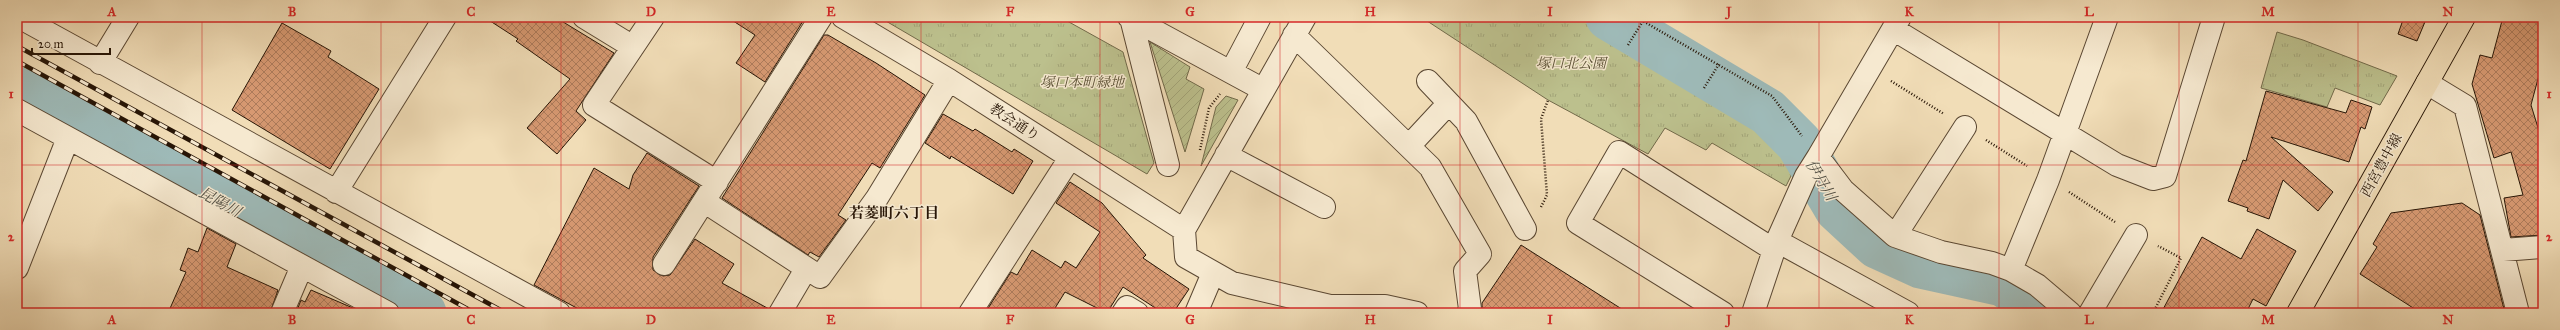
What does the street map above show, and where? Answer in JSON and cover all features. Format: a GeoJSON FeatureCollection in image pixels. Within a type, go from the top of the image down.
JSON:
{"type":"FeatureCollection","features":[{"type":"Feature","properties":{"kind":"main road","name":"西宮豊中線"},"geometry":{"type":"LineString","coordinates":[[2298,313],[2464,17]]}},
{"type":"Feature","properties":{"kind":"street"},"geometry":{"type":"LineString","coordinates":[[19,17],[100,63],[559,313]]}},
{"type":"Feature","properties":{"kind":"street"},"geometry":{"type":"LineString","coordinates":[[100,63],[128,17]]}},
{"type":"Feature","properties":{"kind":"street"},"geometry":{"type":"LineString","coordinates":[[336,192],[445,17]]}},
{"type":"Feature","properties":{"kind":"street"},"geometry":{"type":"LineString","coordinates":[[584,17],[633,47]]}},
{"type":"Feature","properties":{"kind":"street"},"geometry":{"type":"LineString","coordinates":[[653,17],[594,104],[717,182]]}},
{"type":"Feature","properties":{"kind":"street"},"geometry":{"type":"LineString","coordinates":[[664,264],[705,202],[820,17]]}},
{"type":"Feature","properties":{"kind":"street","name":"教会通り"},"geometry":{"type":"LineString","coordinates":[[843,17],[949,80],[1184,230]]}},
{"type":"Feature","properties":{"kind":"street"},"geometry":{"type":"LineString","coordinates":[[1234,74],[1260,17]]}},
{"type":"Feature","properties":{"kind":"street"},"geometry":{"type":"LineString","coordinates":[[2011,270],[2048,180],[2107,17]]}},
{"type":"Feature","properties":{"kind":"street"},"geometry":{"type":"LineString","coordinates":[[1753,313],[1776,245],[1806,176],[1897,23],[2065,135],[2117,165],[2153,179],[2165,176],[2214,17]]}},
{"type":"Feature","properties":{"kind":"street"},"geometry":{"type":"LineString","coordinates":[[1130,18],[1262,89]]}},
{"type":"Feature","properties":{"kind":"street"},"geometry":{"type":"LineString","coordinates":[[1130,18],[1168,165]]}},
{"type":"Feature","properties":{"kind":"street"},"geometry":{"type":"LineString","coordinates":[[1417,313],[1385,306],[1350,310],[1232,284],[1186,257],[1184,230],[1262,89],[1299,26],[1430,167],[1480,254],[1465,271],[1470,309],[1468,313]]}},
{"type":"Feature","properties":{"kind":"street"},"geometry":{"type":"LineString","coordinates":[[705,202],[820,277],[877,198],[949,80]]}},
{"type":"Feature","properties":{"kind":"street"},"geometry":{"type":"LineString","coordinates":[[1428,81],[1448,104],[1466,121],[1525,229]]}},
{"type":"Feature","properties":{"kind":"street"},"geometry":{"type":"LineString","coordinates":[[2426,83],[2465,106],[2518,313]]}},
{"type":"Feature","properties":{"kind":"street"},"geometry":{"type":"LineString","coordinates":[[1409,146],[1448,104]]}},
{"type":"Feature","properties":{"kind":"street"},"geometry":{"type":"LineString","coordinates":[[17,110],[388,313]]}},
{"type":"Feature","properties":{"kind":"street"},"geometry":{"type":"LineString","coordinates":[[1895,236],[1965,127]]}},
{"type":"Feature","properties":{"kind":"street"},"geometry":{"type":"LineString","coordinates":[[17,268],[68,138]]}},
{"type":"Feature","properties":{"kind":"street"},"geometry":{"type":"LineString","coordinates":[[1723,313],[1578,223],[1619,152],[1776,245],[1908,313]]}},
{"type":"Feature","properties":{"kind":"street"},"geometry":{"type":"LineString","coordinates":[[1226,155],[1324,207]]}},
{"type":"Feature","properties":{"kind":"street"},"geometry":{"type":"LineString","coordinates":[[1818,157],[1843,190],[1895,236],[1942,252],[1992,263],[2011,270],[2037,285],[2070,313]]}},
{"type":"Feature","properties":{"kind":"street"},"geometry":{"type":"LineString","coordinates":[[970,313],[1070,158]]}},
{"type":"Feature","properties":{"kind":"street"},"geometry":{"type":"LineString","coordinates":[[2090,313],[2136,235]]}},
{"type":"Feature","properties":{"kind":"street"},"geometry":{"type":"LineString","coordinates":[[2503,250],[2543,247]]}},
{"type":"Feature","properties":{"kind":"street"},"geometry":{"type":"LineString","coordinates":[[282,313],[302,266]]}},
{"type":"Feature","properties":{"kind":"street"},"geometry":{"type":"LineString","coordinates":[[780,313],[806,269]]}},
{"type":"Feature","properties":{"kind":"street"},"geometry":{"type":"LineString","coordinates":[[1196,313],[1213,273]]}},
{"type":"Feature","properties":{"kind":"street"},"geometry":{"type":"LineString","coordinates":[[1123,313],[1127,307],[1137,313]]}},
{"type":"Feature","properties":{"kind":"path"},"geometry":{"type":"LineString","coordinates":[[1636,17],[1772,96],[1818,157]]}},
{"type":"Feature","properties":{"kind":"path"},"geometry":{"type":"LineString","coordinates":[[1628,45],[1643,21]]}},
{"type":"Feature","properties":{"kind":"path"},"geometry":{"type":"LineString","coordinates":[[1704,88],[1719,64]]}},
{"type":"Feature","properties":{"kind":"path"},"geometry":{"type":"LineString","coordinates":[[1870,68],[2136,235],[2181,258],[2153,313]]}},
{"type":"Feature","properties":{"kind":"path"},"geometry":{"type":"LineString","coordinates":[[1198,158],[1209,108],[1234,74]]}},
{"type":"Feature","properties":{"kind":"green space","name":"塚口本町緑地"},"geometry":{"type":"Polygon","coordinates":[[[879,17],[1060,17],[1123,52],[1154,163],[1147,174],[879,17]]]}},
{"type":"Feature","properties":{"kind":"green space","name":"塚口北公園"},"geometry":{"type":"Polygon","coordinates":[[[1421,17],[1579,17],[1704,88],[1781,137],[1798,162],[1786,186],[1712,143],[1706,150],[1665,128],[1648,154],[1548,100],[1421,17]]]}},
{"type":"Feature","properties":{"kind":"green space"},"geometry":{"type":"Polygon","coordinates":[[[2277,32],[2303,40],[2397,76],[2380,105],[2335,88],[2327,107],[2261,88],[2277,32]]]}},
{"type":"Feature","properties":{"kind":"green space"},"geometry":{"type":"Polygon","coordinates":[[[1150,42],[1190,67],[1186,79],[1204,89],[1185,152],[1150,42]]]}},
{"type":"Feature","properties":{"kind":"green space"},"geometry":{"type":"Polygon","coordinates":[[[1226,96],[1238,100],[1201,166],[1216,107],[1226,96]]]}},
{"type":"Feature","properties":{"kind":"building"},"geometry":{"type":"Polygon","coordinates":[[[484,17],[555,17],[614,53],[576,111],[586,120],[557,154],[527,128],[570,79],[516,41],[518,39],[484,17]]]}},
{"type":"Feature","properties":{"kind":"building"},"geometry":{"type":"Polygon","coordinates":[[[727,17],[797,17],[803,21],[765,82],[736,63],[755,35],[727,17]]]}},
{"type":"Feature","properties":{"kind":"building"},"geometry":{"type":"Polygon","coordinates":[[[2404,17],[2427,17],[2417,41],[2398,34],[2404,17]]]}},
{"type":"Feature","properties":{"kind":"building"},"geometry":{"type":"Polygon","coordinates":[[[2503,17],[2543,17],[2543,60],[2531,105],[2539,131],[2543,130],[2543,235],[2511,237],[2504,198],[2523,195],[2511,152],[2494,158],[2472,84],[2480,55],[2492,58],[2503,17]]]}},
{"type":"Feature","properties":{"kind":"building"},"geometry":{"type":"Polygon","coordinates":[[[282,23],[331,51],[328,57],[379,89],[330,169],[232,110],[282,23]]]}},
{"type":"Feature","properties":{"kind":"building"},"geometry":{"type":"Polygon","coordinates":[[[824,35],[828,35],[876,63],[925,95],[880,168],[872,163],[838,215],[846,220],[819,257],[810,252],[808,255],[722,198],[824,35]]]}},
{"type":"Feature","properties":{"kind":"building"},"geometry":{"type":"Polygon","coordinates":[[[2266,91],[2346,113],[2351,100],[2372,107],[2365,129],[2361,127],[2349,162],[2271,137],[2333,192],[2318,211],[2283,180],[2269,219],[2247,211],[2248,208],[2228,201],[2243,160],[2246,161],[2266,91]]]}},
{"type":"Feature","properties":{"kind":"building"},"geometry":{"type":"Polygon","coordinates":[[[943,114],[973,131],[975,129],[1012,152],[1014,149],[1033,161],[1013,194],[951,156],[950,159],[925,143],[943,114]]]}},
{"type":"Feature","properties":{"kind":"building"},"geometry":{"type":"Polygon","coordinates":[[[647,153],[699,186],[653,257],[653,270],[663,276],[670,275],[695,239],[734,264],[722,283],[769,309],[768,313],[586,313],[534,285],[594,168],[629,189],[633,175],[647,153]]]}},
{"type":"Feature","properties":{"kind":"building"},"geometry":{"type":"Polygon","coordinates":[[[1070,182],[1102,203],[1146,255],[1143,258],[1189,289],[1173,313],[1163,313],[1123,287],[1107,313],[1065,292],[1052,313],[985,313],[1011,272],[1017,275],[1032,250],[1061,268],[1065,261],[1076,268],[1100,232],[1056,203],[1070,182]]]}},
{"type":"Feature","properties":{"kind":"building"},"geometry":{"type":"Polygon","coordinates":[[[2462,203],[2480,215],[2505,313],[2421,313],[2360,274],[2377,247],[2373,244],[2391,213],[2462,203]]]}},
{"type":"Feature","properties":{"kind":"building"},"geometry":{"type":"Polygon","coordinates":[[[207,228],[236,244],[227,267],[278,290],[270,313],[168,313],[186,272],[180,270],[188,248],[198,252],[207,228]]]}},
{"type":"Feature","properties":{"kind":"building"},"geometry":{"type":"Polygon","coordinates":[[[2257,229],[2296,251],[2266,306],[2253,299],[2246,313],[2161,313],[2202,237],[2241,259],[2257,229]]]}},
{"type":"Feature","properties":{"kind":"building"},"geometry":{"type":"Polygon","coordinates":[[[1521,245],[1628,313],[1482,313],[1482,303],[1521,245]]]}},
{"type":"Feature","properties":{"kind":"building"},"geometry":{"type":"Polygon","coordinates":[[[311,290],[362,313],[296,313],[301,300],[305,302],[311,290]]]}},
{"type":"Feature","properties":{"kind":"waterway","name":"伊丹川"},"geometry":{"type":"LineString","coordinates":[[1609,17],[1768,112],[1799,143],[1838,209],[1877,245],[1921,265],[2003,283],[2048,313]]}},
{"type":"Feature","properties":{"kind":"waterway","name":"昆陽川"},"geometry":{"type":"LineString","coordinates":[[17,90],[423,313]]}},
{"type":"Feature","properties":{"kind":"railway"},"geometry":{"type":"LineString","coordinates":[[17,46],[506,313]]}},
{"type":"Feature","properties":{"kind":"railway"},"geometry":{"type":"LineString","coordinates":[[17,61],[475,313]]}},
{"type":"Feature","properties":{"kind":"district","name":"若菱町六丁目"},"geometry":{"type":"Point","coordinates":[894,213]}}]}
